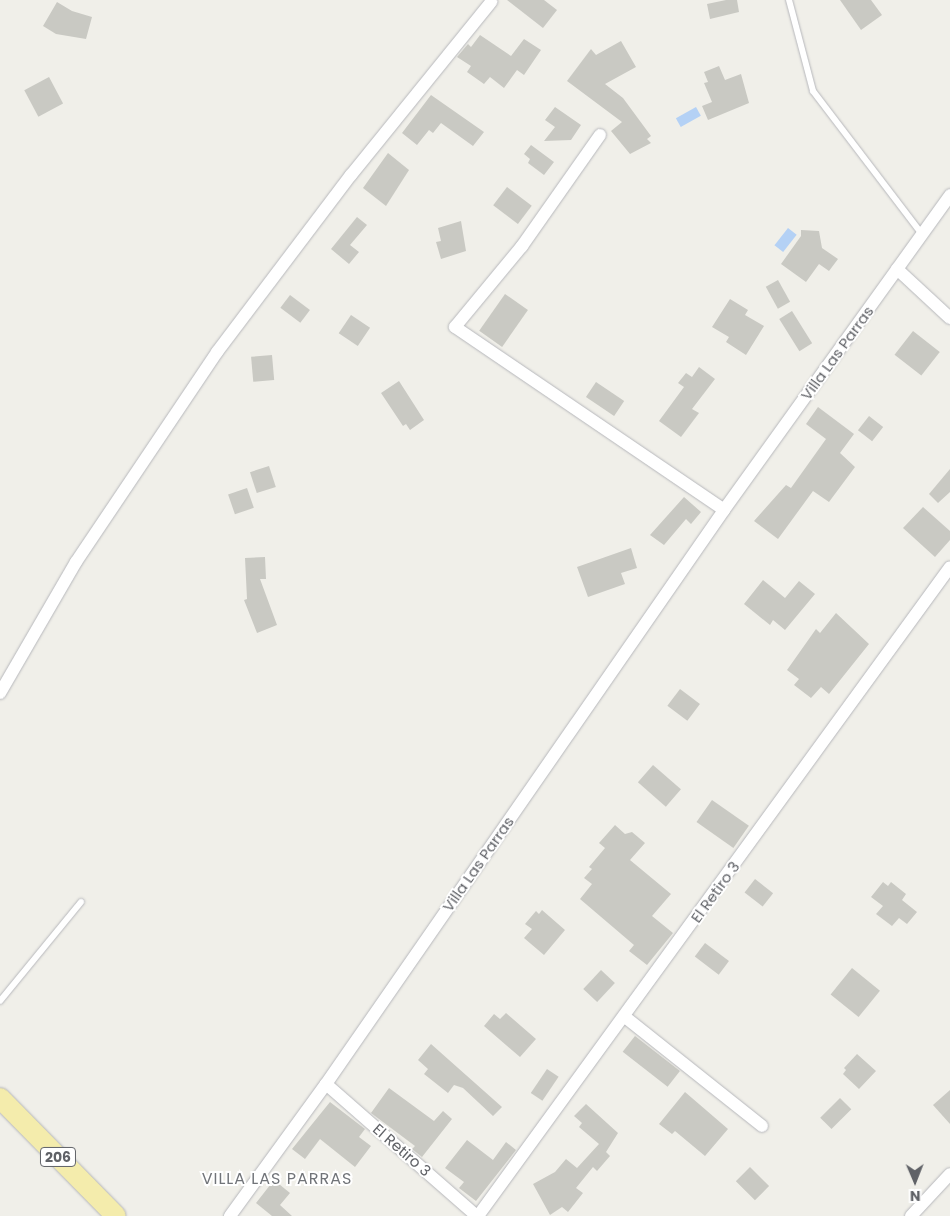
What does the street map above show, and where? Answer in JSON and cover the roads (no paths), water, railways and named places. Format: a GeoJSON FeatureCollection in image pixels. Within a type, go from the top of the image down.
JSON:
{"type":"FeatureCollection","features":[{"type":"Feature","properties":{"kind":"highway","name":"206"},"geometry":{"type":"LineString","coordinates":[[0,1098],[116,1216]]}},
{"type":"Feature","properties":{"kind":"street"},"geometry":{"type":"LineString","coordinates":[[0,693],[76,562],[217,352],[351,175],[491,2]]}},
{"type":"Feature","properties":{"kind":"street"},"geometry":{"type":"LineString","coordinates":[[600,135],[522,246],[455,327],[724,510]]}},
{"type":"Feature","properties":{"kind":"street","name":"Villa Las Parras"},"geometry":{"type":"LineString","coordinates":[[230,1216],[326,1084],[724,510],[950,195]]}},
{"type":"Feature","properties":{"kind":"street"},"geometry":{"type":"LineString","coordinates":[[897,269],[950,318]]}},
{"type":"Feature","properties":{"kind":"street","name":"El Retiro 3"},"geometry":{"type":"LineString","coordinates":[[326,1084],[478,1216],[625,1017],[950,567]]}},
{"type":"Feature","properties":{"kind":"street"},"geometry":{"type":"LineString","coordinates":[[625,1017],[762,1126]]}},
{"type":"Feature","properties":{"kind":"street"},"geometry":{"type":"LineString","coordinates":[[911,1216],[950,1174]]}},
{"type":"Feature","properties":{"kind":"lane"},"geometry":{"type":"LineString","coordinates":[[789,0],[813,91],[922,234]]}},
{"type":"Feature","properties":{"kind":"lane"},"geometry":{"type":"LineString","coordinates":[[0,1001],[81,902]]}},
{"type":"Feature","properties":{"kind":"water"},"geometry":{"type":"Polygon","coordinates":[[[696,107],[701,116],[681,127],[676,118],[696,107]]]}},
{"type":"Feature","properties":{"kind":"water"},"geometry":{"type":"Polygon","coordinates":[[[788,228],[797,235],[783,252],[774,245],[788,228]]]}},
{"type":"Feature","properties":{"kind":"district","name":"VILLA LAS PARRAS"},"geometry":{"type":"Point","coordinates":[277,1179]}}]}
